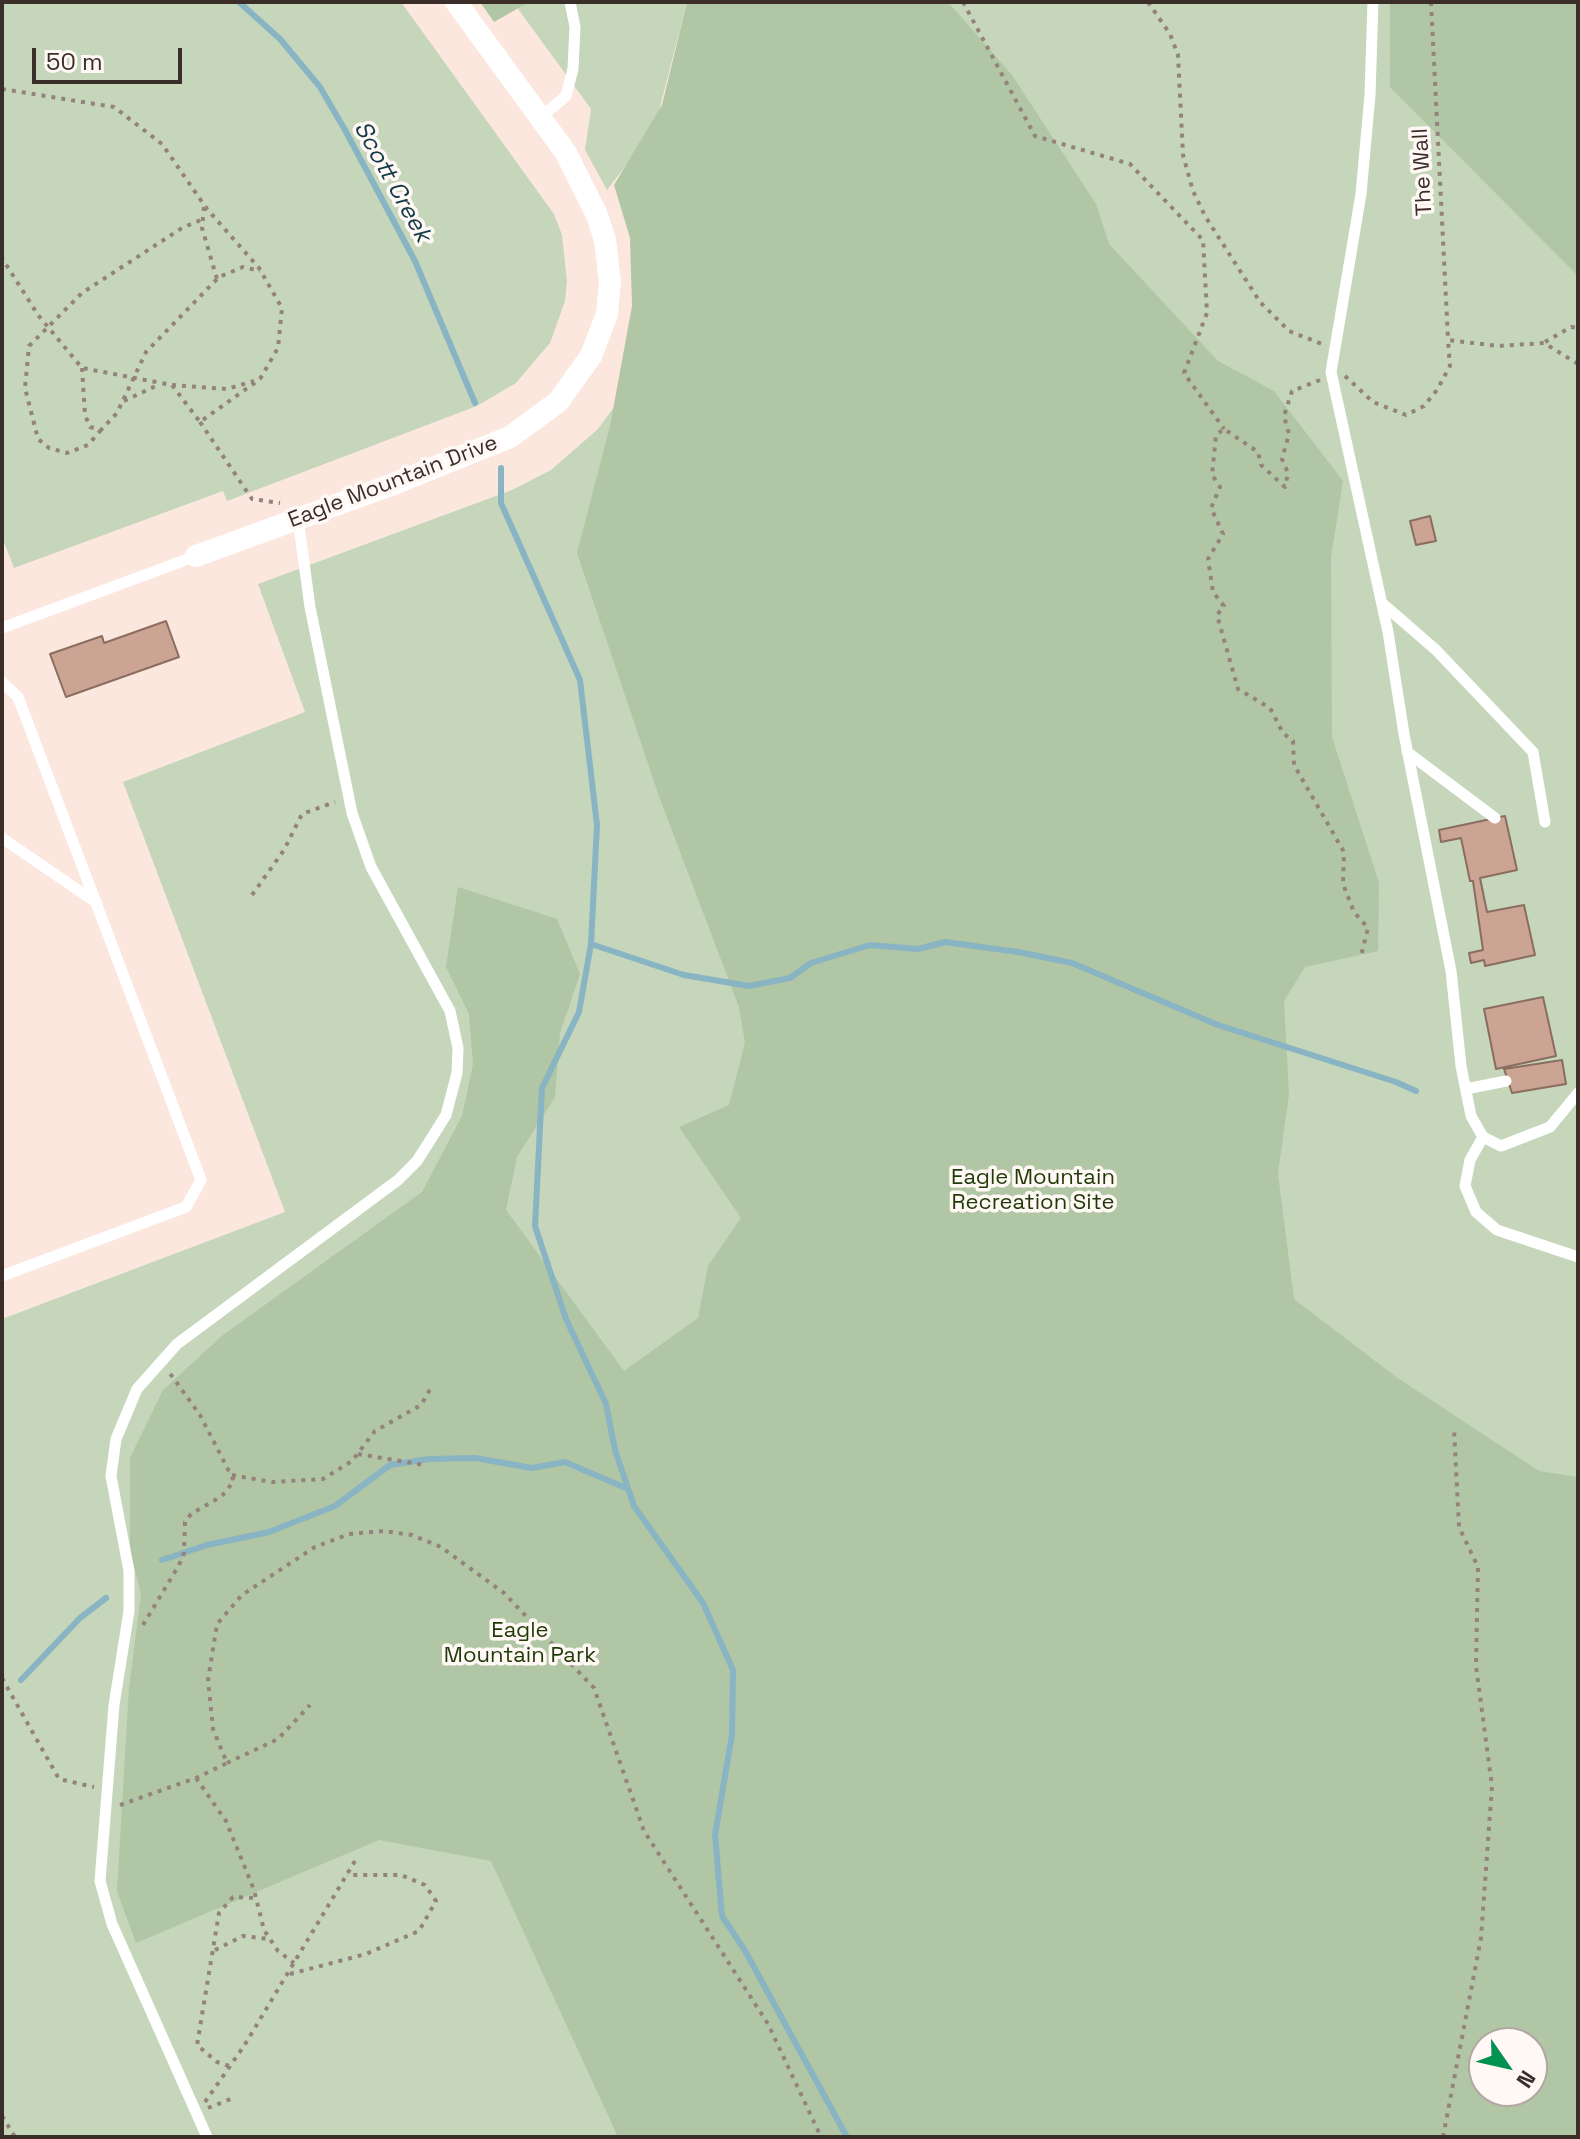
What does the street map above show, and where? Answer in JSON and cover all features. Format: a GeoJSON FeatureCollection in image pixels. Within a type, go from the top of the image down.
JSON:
{"type":"FeatureCollection","features":[{"type":"Feature","properties":{"kind":"street","name":"Eagle Mountain Drive"},"geometry":{"type":"LineString","coordinates":[[196,556],[510,437],[558,402],[584,368],[607,314],[610,282],[607,251],[588,191],[541,117],[456,2]]}},
{"type":"Feature","properties":{"kind":"lane"},"geometry":{"type":"LineString","coordinates":[[541,117],[566,96],[573,69],[575,27],[570,2]]}},
{"type":"Feature","properties":{"kind":"lane"},"geometry":{"type":"LineString","coordinates":[[1373,2],[1370,95],[1361,194],[1331,372],[1382,603],[1407,752],[1451,971],[1471,1116],[1483,1137],[1501,1146],[1550,1127],[1578,1093]]}},
{"type":"Feature","properties":{"kind":"lane"},"geometry":{"type":"LineString","coordinates":[[207,2137],[108,1913],[100,1881],[114,1705],[130,1589],[111,1476],[112,1457],[126,1409],[159,1362],[206,1321],[398,1180],[433,1139],[450,1104],[457,1073],[458,1048],[450,1011],[371,867],[348,797],[310,607],[298,519]]}},
{"type":"Feature","properties":{"kind":"lane"},"geometry":{"type":"LineString","coordinates":[[2,628],[196,556]]}},
{"type":"Feature","properties":{"kind":"lane"},"geometry":{"type":"LineString","coordinates":[[1382,603],[1436,650],[1533,752],[1545,822]]}},
{"type":"Feature","properties":{"kind":"lane"},"geometry":{"type":"LineString","coordinates":[[2,682],[18,697],[201,1180],[186,1207],[2,1276]]}},
{"type":"Feature","properties":{"kind":"lane"},"geometry":{"type":"LineString","coordinates":[[1407,752],[1495,818]]}},
{"type":"Feature","properties":{"kind":"lane"},"geometry":{"type":"LineString","coordinates":[[2,838],[98,903]]}},
{"type":"Feature","properties":{"kind":"lane"},"geometry":{"type":"LineString","coordinates":[[1466,1089],[1506,1081]]}},
{"type":"Feature","properties":{"kind":"lane"},"geometry":{"type":"LineString","coordinates":[[1483,1137],[1470,1160],[1465,1186],[1476,1212],[1497,1230],[1578,1257]]}},
{"type":"Feature","properties":{"kind":"path"},"geometry":{"type":"LineString","coordinates":[[963,2],[1035,136],[1130,164],[1203,240],[1207,313],[1184,373],[1224,429],[1258,452],[1261,465],[1285,487],[1288,473],[1282,459],[1289,434],[1284,416],[1292,391],[1331,372]]}},
{"type":"Feature","properties":{"kind":"path"},"geometry":{"type":"LineString","coordinates":[[1148,2],[1170,34],[1178,55],[1183,155],[1193,191],[1205,216],[1267,310],[1289,331],[1334,347]]}},
{"type":"Feature","properties":{"kind":"path","name":"The Wall"},"geometry":{"type":"LineString","coordinates":[[1331,372],[1349,377],[1373,402],[1406,415],[1424,406],[1450,366],[1431,2]]}},
{"type":"Feature","properties":{"kind":"path"},"geometry":{"type":"LineString","coordinates":[[2,89],[114,107],[162,144],[204,205],[260,271],[282,308],[278,348],[260,379],[200,422]]}},
{"type":"Feature","properties":{"kind":"path"},"geometry":{"type":"LineString","coordinates":[[204,205],[209,260],[217,279]]}},
{"type":"Feature","properties":{"kind":"path"},"geometry":{"type":"LineString","coordinates":[[203,219],[182,228],[82,293],[29,346],[25,388],[38,439],[49,448],[67,453],[88,445],[122,402],[146,352],[217,279],[243,267],[260,271]]}},
{"type":"Feature","properties":{"kind":"path"},"geometry":{"type":"LineString","coordinates":[[2,258],[49,327],[81,367],[85,415],[90,427],[101,430]]}},
{"type":"Feature","properties":{"kind":"path"},"geometry":{"type":"LineString","coordinates":[[1448,340],[1498,346],[1544,343],[1571,327],[1578,328]]}},
{"type":"Feature","properties":{"kind":"path"},"geometry":{"type":"LineString","coordinates":[[1544,343],[1578,364]]}},
{"type":"Feature","properties":{"kind":"path"},"geometry":{"type":"LineString","coordinates":[[81,367],[172,385],[227,389],[260,379]]}},
{"type":"Feature","properties":{"kind":"path"},"geometry":{"type":"LineString","coordinates":[[122,402],[163,383]]}},
{"type":"Feature","properties":{"kind":"path"},"geometry":{"type":"LineString","coordinates":[[172,385],[252,499],[282,504],[298,519]]}},
{"type":"Feature","properties":{"kind":"path"},"geometry":{"type":"LineString","coordinates":[[1224,429],[1216,435],[1212,475],[1220,487],[1211,508],[1223,534],[1208,559],[1213,592],[1224,606],[1217,615],[1238,689],[1270,708],[1283,733],[1293,741],[1294,765],[1344,852],[1343,884],[1354,912],[1368,928],[1361,956]]}},
{"type":"Feature","properties":{"kind":"path"},"geometry":{"type":"LineString","coordinates":[[252,895],[284,850],[302,814],[348,797]]}},
{"type":"Feature","properties":{"kind":"path"},"geometry":{"type":"LineString","coordinates":[[142,1628],[184,1553],[185,1522],[230,1489],[232,1475],[214,1449],[187,1393],[159,1362]]}},
{"type":"Feature","properties":{"kind":"path"},"geometry":{"type":"LineString","coordinates":[[232,1475],[272,1482],[323,1479],[358,1454],[375,1431],[421,1405],[432,1386]]}},
{"type":"Feature","properties":{"kind":"path"},"geometry":{"type":"LineString","coordinates":[[1443,2137],[1481,1938],[1492,1786],[1476,1666],[1478,1567],[1459,1527],[1454,1429]]}},
{"type":"Feature","properties":{"kind":"path"},"geometry":{"type":"LineString","coordinates":[[358,1454],[424,1465]]}},
{"type":"Feature","properties":{"kind":"path"},"geometry":{"type":"LineString","coordinates":[[227,1763],[213,1729],[208,1680],[217,1624],[242,1595],[315,1547],[349,1534],[384,1531],[412,1535],[441,1547],[504,1593],[594,1688],[644,1831],[768,2024],[821,2137]]}},
{"type":"Feature","properties":{"kind":"path"},"geometry":{"type":"LineString","coordinates":[[2,1678],[59,1779],[108,1790]]}},
{"type":"Feature","properties":{"kind":"path"},"geometry":{"type":"LineString","coordinates":[[106,1809],[196,1778],[278,1739],[310,1705]]}},
{"type":"Feature","properties":{"kind":"path"},"geometry":{"type":"LineString","coordinates":[[196,1778],[226,1821],[269,1939],[294,1964]]}},
{"type":"Feature","properties":{"kind":"path"},"geometry":{"type":"LineString","coordinates":[[198,2112],[288,1975],[358,1856]]}},
{"type":"Feature","properties":{"kind":"path"},"geometry":{"type":"LineString","coordinates":[[288,1975],[366,1954],[419,1931],[436,1901],[425,1885],[401,1875],[347,1875]]}},
{"type":"Feature","properties":{"kind":"path"},"geometry":{"type":"LineString","coordinates":[[230,2066],[217,2062],[197,2045],[219,1913],[233,1897],[256,1898]]}},
{"type":"Feature","properties":{"kind":"path"},"geometry":{"type":"LineString","coordinates":[[215,1950],[243,1936],[269,1939]]}},
{"type":"Feature","properties":{"kind":"path"},"geometry":{"type":"LineString","coordinates":[[198,2112],[233,2098]]}},
{"type":"Feature","properties":{"kind":"path"},"geometry":{"type":"LineString","coordinates":[[2,2116],[15,2137]]}},
{"type":"Feature","properties":{"kind":"green space"},"geometry":{"type":"Polygon","coordinates":[[[2,2],[401,2],[554,214],[562,235],[567,281],[565,301],[550,343],[516,383],[477,406],[227,501],[223,491],[14,568],[2,537],[2,2]]]}},
{"type":"Feature","properties":{"kind":"green space"},"geometry":{"type":"Polygon","coordinates":[[[480,2],[529,2],[494,22],[480,2]]]}},
{"type":"Feature","properties":{"kind":"green space","name":"Eagle Mountain Recreation Site"},"geometry":{"type":"Polygon","coordinates":[[[513,2],[687,2],[659,111],[672,165],[712,2],[1578,2],[1578,2137],[2,2137],[2,1319],[285,1212],[123,782],[305,712],[258,584],[512,490],[551,470],[598,429],[624,393],[655,253],[627,164],[607,190],[585,150],[591,109],[513,2]]]}},
{"type":"Feature","properties":{"kind":"green space","name":"Eagle Mountain Recreation Site"},"geometry":{"type":"Polygon","coordinates":[[[687,2],[948,2],[1012,75],[1096,204],[1109,244],[1218,361],[1274,391],[1343,481],[1331,557],[1332,737],[1379,883],[1378,951],[1305,967],[1284,1001],[1289,1094],[1278,1174],[1294,1299],[1396,1377],[1539,1471],[1578,1477],[1578,2137],[618,2137],[491,1861],[379,1840],[136,1943],[117,1891],[129,1688],[141,1594],[130,1551],[130,1458],[163,1390],[223,1335],[422,1192],[462,1116],[473,1064],[469,1014],[446,967],[458,887],[557,919],[580,974],[560,1033],[555,1097],[517,1157],[506,1210],[624,1371],[698,1318],[708,1266],[741,1218],[679,1127],[729,1105],[745,1043],[739,1007],[660,799],[577,553],[610,426],[632,306],[630,238],[614,185],[662,105],[687,2]]]}},
{"type":"Feature","properties":{"kind":"green space"},"geometry":{"type":"Polygon","coordinates":[[[1390,2],[1578,2],[1578,276],[1390,87],[1390,2]]]}},
{"type":"Feature","properties":{"kind":"building"},"geometry":{"type":"Polygon","coordinates":[[[1430,516],[1436,541],[1416,545],[1410,521],[1430,516]]]}},
{"type":"Feature","properties":{"kind":"building"},"geometry":{"type":"Polygon","coordinates":[[[166,621],[179,657],[66,697],[50,654],[102,636],[104,643],[166,621]]]}},
{"type":"Feature","properties":{"kind":"building"},"geometry":{"type":"Polygon","coordinates":[[[1505,816],[1517,870],[1480,878],[1487,912],[1524,905],[1535,955],[1485,966],[1484,960],[1471,963],[1469,953],[1483,950],[1473,881],[1470,881],[1461,838],[1441,842],[1439,830],[1505,816]]]}},
{"type":"Feature","properties":{"kind":"building"},"geometry":{"type":"Polygon","coordinates":[[[1543,997],[1556,1056],[1496,1069],[1484,1009],[1543,997]]]}},
{"type":"Feature","properties":{"kind":"building"},"geometry":{"type":"Polygon","coordinates":[[[1562,1060],[1566,1084],[1512,1093],[1504,1069],[1562,1060]]]}},
{"type":"Feature","properties":{"kind":"waterway","name":"Scott Creek"},"geometry":{"type":"LineString","coordinates":[[239,2],[280,39],[320,87],[415,261],[475,403]]}},
{"type":"Feature","properties":{"kind":"waterway"},"geometry":{"type":"LineString","coordinates":[[501,468],[501,503],[580,680],[597,825],[591,944],[579,1012],[542,1088],[535,1226],[566,1319],[606,1404],[615,1450],[634,1506],[703,1603],[733,1670],[732,1735],[715,1835],[722,1916],[744,1949],[847,2137]]}},
{"type":"Feature","properties":{"kind":"waterway"},"geometry":{"type":"LineString","coordinates":[[591,944],[684,975],[749,986],[790,978],[811,963],[870,945],[918,949],[945,942],[1018,952],[1072,963],[1218,1025],[1416,1091]]}},
{"type":"Feature","properties":{"kind":"waterway"},"geometry":{"type":"LineString","coordinates":[[162,1560],[207,1545],[269,1532],[335,1506],[390,1465],[429,1459],[475,1458],[532,1468],[565,1462],[628,1489]]}},
{"type":"Feature","properties":{"kind":"waterway"},"geometry":{"type":"LineString","coordinates":[[21,1680],[80,1618],[106,1598]]}},
{"type":"Feature","properties":{"kind":"park label","name":"Eagle Mountain Park"},"geometry":{"type":"Point","coordinates":[520,1644]}}]}
